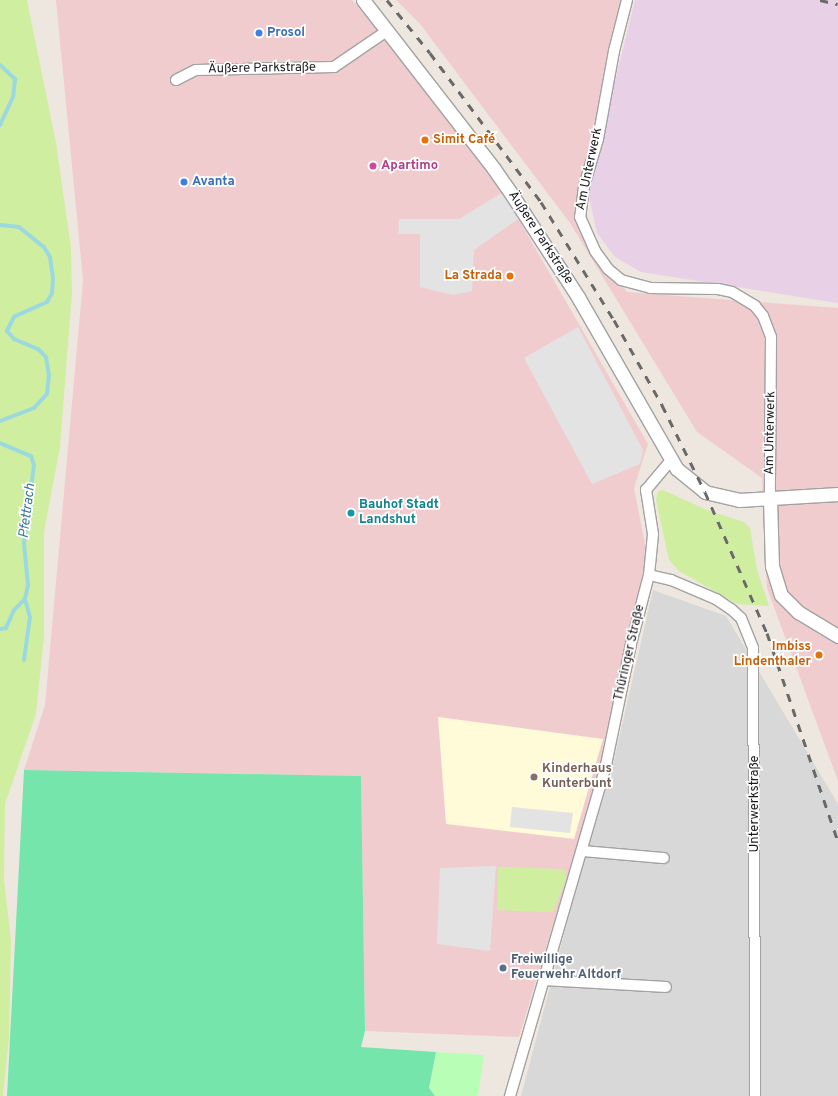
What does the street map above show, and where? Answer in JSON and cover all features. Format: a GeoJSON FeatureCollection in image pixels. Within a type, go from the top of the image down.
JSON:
{"type":"FeatureCollection","features":[{"type":"Feature","properties":{"kind":"street","name":"Äußere Parkstraße"},"geometry":{"type":"LineString","coordinates":[[362,0],[388,30],[514,198],[578,297],[670,461],[690,481],[705,492],[739,500],[838,494]]}},
{"type":"Feature","properties":{"kind":"street","name":"Am Unterwerk"},"geometry":{"type":"LineString","coordinates":[[627,0],[614,51],[598,139],[584,186],[580,217],[595,251],[608,269],[621,280],[650,288],[718,289],[732,292],[755,306],[763,316],[771,337],[770,499]]}},
{"type":"Feature","properties":{"kind":"street","name":"Äußere Parkstraße"},"geometry":{"type":"LineString","coordinates":[[176,80],[196,70],[334,67],[388,30]]}},
{"type":"Feature","properties":{"kind":"street","name":"Thüringer Straße"},"geometry":{"type":"LineString","coordinates":[[510,1096],[606,765],[631,644],[649,575],[653,534],[646,490],[670,461]]}},
{"type":"Feature","properties":{"kind":"street"},"geometry":{"type":"LineString","coordinates":[[770,499],[772,566],[781,595],[798,612],[838,636]]}},
{"type":"Feature","properties":{"kind":"street","name":"Unterwerkstraße"},"geometry":{"type":"LineString","coordinates":[[649,575],[671,580],[716,599],[731,609],[745,624],[753,648],[755,1096]]}},
{"type":"Feature","properties":{"kind":"street"},"geometry":{"type":"LineString","coordinates":[[582,851],[664,858]]}},
{"type":"Feature","properties":{"kind":"street"},"geometry":{"type":"LineString","coordinates":[[544,980],[666,987]]}},
{"type":"Feature","properties":{"kind":"shaded area"},"geometry":{"type":"Polygon","coordinates":[[[56,0],[352,0],[374,25],[500,187],[648,444],[634,488],[647,554],[602,764],[519,1037],[365,1031],[361,776],[24,770],[45,705],[83,280],[56,0]]]}},
{"type":"Feature","properties":{"kind":"shaded area"},"geometry":{"type":"Polygon","coordinates":[[[396,0],[621,0],[575,222],[627,292],[838,308],[838,781],[767,588],[762,478],[697,432],[570,223],[420,24],[396,0]]]}},
{"type":"Feature","properties":{"kind":"shaded area"},"geometry":{"type":"Polygon","coordinates":[[[635,0],[838,0],[838,303],[641,272],[615,257],[597,233],[588,192],[635,0]]]}},
{"type":"Feature","properties":{"kind":"shaded area"},"geometry":{"type":"Polygon","coordinates":[[[508,189],[524,215],[474,250],[472,291],[453,295],[420,287],[420,234],[398,234],[399,219],[459,219],[508,189]]]}},
{"type":"Feature","properties":{"kind":"shaded area"},"geometry":{"type":"Polygon","coordinates":[[[578,327],[643,450],[640,464],[592,484],[524,358],[578,327]]]}},
{"type":"Feature","properties":{"kind":"shaded area"},"geometry":{"type":"Polygon","coordinates":[[[653,590],[726,616],[838,804],[838,1096],[521,1096],[577,885],[612,769],[653,590]]]}},
{"type":"Feature","properties":{"kind":"shaded area"},"geometry":{"type":"Polygon","coordinates":[[[438,717],[603,739],[574,839],[446,824],[438,717]]]}},
{"type":"Feature","properties":{"kind":"shaded area"},"geometry":{"type":"Polygon","coordinates":[[[512,807],[573,813],[570,833],[510,827],[512,807]]]}},
{"type":"Feature","properties":{"kind":"shaded area"},"geometry":{"type":"Polygon","coordinates":[[[496,866],[490,951],[437,944],[440,868],[496,866]]]}},
{"type":"Feature","properties":{"kind":"green space"},"geometry":{"type":"Polygon","coordinates":[[[0,0],[27,0],[56,143],[71,248],[72,293],[60,447],[44,532],[44,636],[36,714],[5,804],[4,880],[11,940],[9,1038],[3,1096],[0,1096],[0,0]]]}},
{"type":"Feature","properties":{"kind":"green space"},"geometry":{"type":"Polygon","coordinates":[[[663,490],[707,510],[744,522],[750,528],[757,570],[769,606],[737,604],[679,571],[669,560],[656,500],[658,491],[663,490]]]}},
{"type":"Feature","properties":{"kind":"green space"},"geometry":{"type":"Polygon","coordinates":[[[24,770],[361,776],[365,1031],[361,1047],[436,1052],[429,1088],[435,1096],[7,1096],[24,770]]]}},
{"type":"Feature","properties":{"kind":"green space"},"geometry":{"type":"Polygon","coordinates":[[[498,867],[563,869],[566,872],[566,879],[554,910],[550,912],[497,910],[498,867]]]}},
{"type":"Feature","properties":{"kind":"green space"},"geometry":{"type":"Polygon","coordinates":[[[436,1052],[484,1055],[478,1096],[435,1096],[429,1089],[436,1052]]]}},
{"type":"Feature","properties":{"kind":"waterway","name":"Pfettrach"},"geometry":{"type":"LineString","coordinates":[[0,65],[15,79],[13,97],[0,125]]}},
{"type":"Feature","properties":{"kind":"waterway","name":"Pfettrach"},"geometry":{"type":"LineString","coordinates":[[0,225],[19,227],[44,247],[50,257],[53,279],[52,293],[47,302],[14,317],[7,331],[14,339],[38,349],[46,357],[49,375],[47,394],[34,408],[0,421]]}},
{"type":"Feature","properties":{"kind":"waterway","name":"Pfettrach"},"geometry":{"type":"LineString","coordinates":[[0,443],[31,456],[34,465],[24,543],[28,585],[25,599],[14,610],[6,628],[0,629]]}},
{"type":"Feature","properties":{"kind":"waterway","name":"Pfettrach"},"geometry":{"type":"LineString","coordinates":[[24,660],[30,617],[25,599]]}},
{"type":"Feature","properties":{"kind":"railway"},"geometry":{"type":"LineString","coordinates":[[387,0],[430,53],[541,202],[614,320],[662,405],[705,492],[767,633],[838,842]]}},
{"type":"Feature","properties":{"kind":"railway"},"geometry":{"type":"LineString","coordinates":[[820,0],[838,4]]}},
{"type":"Feature","properties":{"kind":"place","name":"Prosol"},"geometry":{"type":"Point","coordinates":[259,33]}},
{"type":"Feature","properties":{"kind":"place","name":"Simit Café"},"geometry":{"type":"Point","coordinates":[425,140]}},
{"type":"Feature","properties":{"kind":"place","name":"Apartimo"},"geometry":{"type":"Point","coordinates":[373,166]}},
{"type":"Feature","properties":{"kind":"place","name":"Avanta"},"geometry":{"type":"Point","coordinates":[184,182]}},
{"type":"Feature","properties":{"kind":"place","name":"La Strada"},"geometry":{"type":"Point","coordinates":[510,276]}},
{"type":"Feature","properties":{"kind":"place","name":"Bauhof Stadt Landshut"},"geometry":{"type":"Point","coordinates":[351,513]}},
{"type":"Feature","properties":{"kind":"place","name":"Imbiss Lindenthaler"},"geometry":{"type":"Point","coordinates":[819,655]}},
{"type":"Feature","properties":{"kind":"place","name":"Kinderhaus Kunterbunt"},"geometry":{"type":"Point","coordinates":[534,777]}},
{"type":"Feature","properties":{"kind":"place","name":"Freiwillige Feuerwehr Altdorf"},"geometry":{"type":"Point","coordinates":[503,968]}}]}
